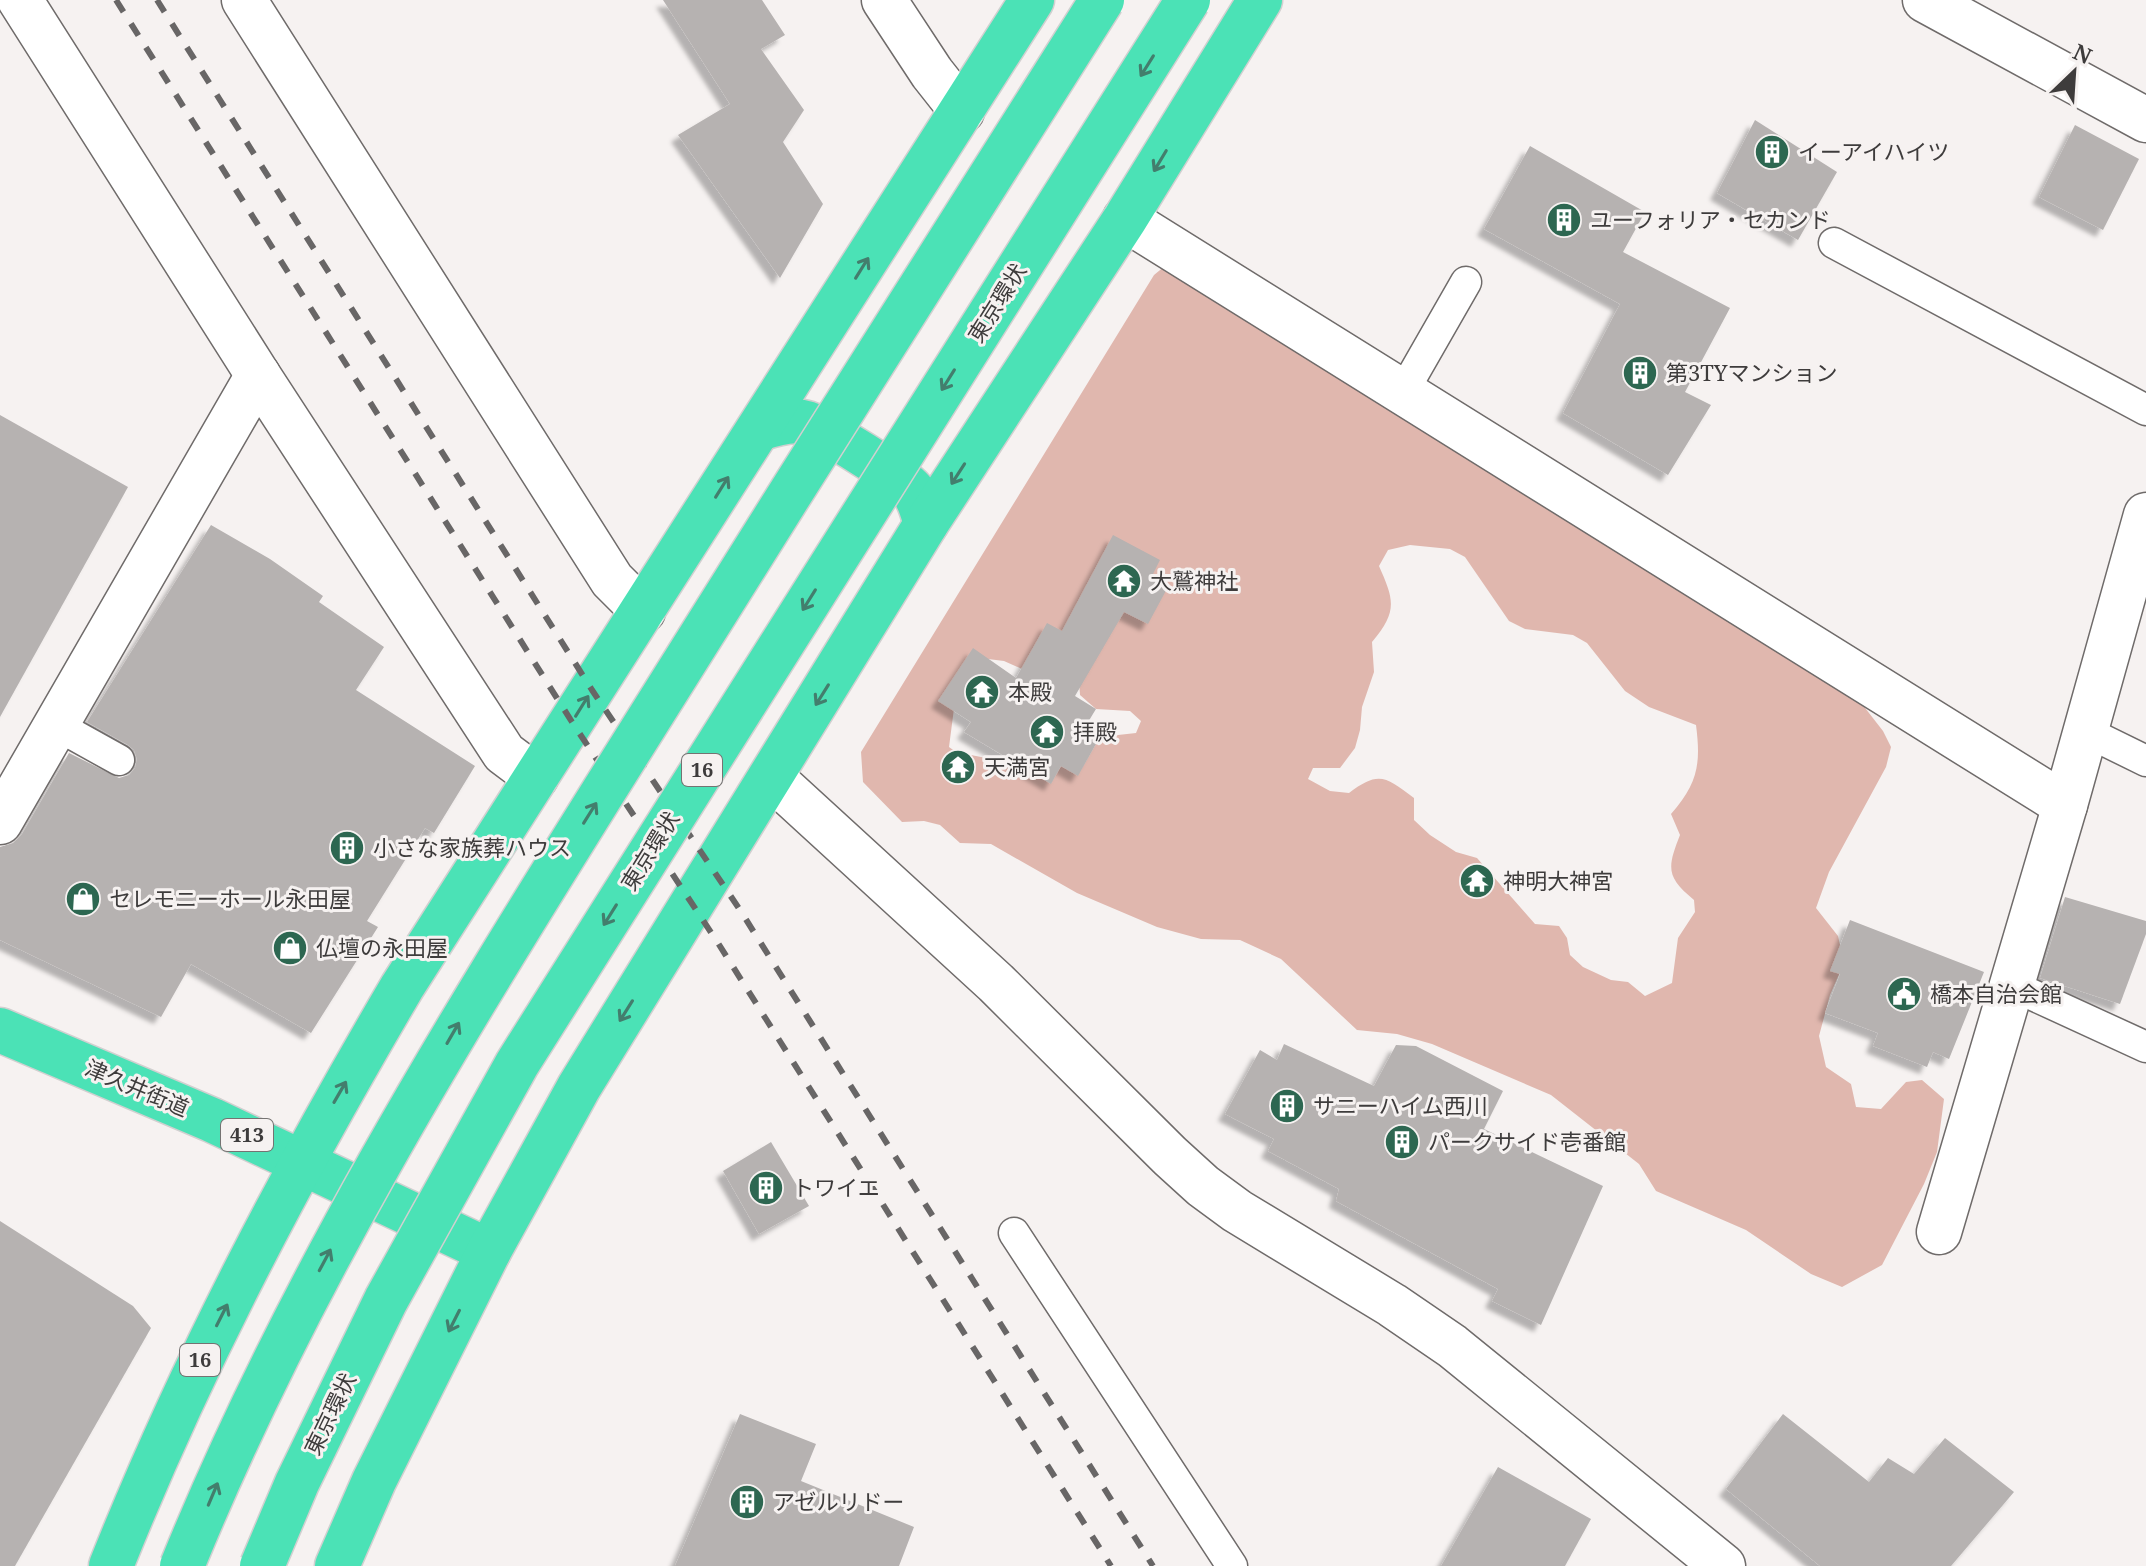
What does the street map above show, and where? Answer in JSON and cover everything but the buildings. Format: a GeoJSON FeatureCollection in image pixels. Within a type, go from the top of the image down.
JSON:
{"type":"FeatureCollection","features":[{"type":"Feature","properties":{"kind":"highway","name":"16"},"geometry":{"type":"LineString","coordinates":[[111,1566],[212,1334],[302,1160],[402,987],[1032,0]]}},
{"type":"Feature","properties":{"kind":"highway"},"geometry":{"type":"LineString","coordinates":[[182,1566],[284,1339],[449,1039],[1102,0]]}},
{"type":"Feature","properties":{"kind":"highway","name":"東京環状"},"geometry":{"type":"LineString","coordinates":[[262,1566],[297,1483],[386,1300],[517,1064],[1188,0]]}},
{"type":"Feature","properties":{"kind":"highway"},"geometry":{"type":"LineString","coordinates":[[337,1566],[374,1481],[489,1251],[579,1087],[926,524],[1125,219],[1260,0]]}},
{"type":"Feature","properties":{"kind":"highway"},"geometry":{"type":"LineString","coordinates":[[759,429],[783,422],[806,422],[911,488],[926,524]]}},
{"type":"Feature","properties":{"kind":"highway","name":"津久井街道"},"geometry":{"type":"LineString","coordinates":[[0,1030],[302,1160],[489,1251]]}},
{"type":"Feature","properties":{"kind":"street"},"geometry":{"type":"LineString","coordinates":[[20,0],[258,375],[504,753],[536,777]]}},
{"type":"Feature","properties":{"kind":"street"},"geometry":{"type":"LineString","coordinates":[[244,0],[612,580],[643,611]]}},
{"type":"Feature","properties":{"kind":"street"},"geometry":{"type":"LineString","coordinates":[[884,0],[932,73],[962,111]]}},
{"type":"Feature","properties":{"kind":"street"},"geometry":{"type":"LineString","coordinates":[[1952,6],[2146,120]]}},
{"type":"Feature","properties":{"kind":"street"},"geometry":{"type":"LineString","coordinates":[[1125,219],[2065,805]]}},
{"type":"Feature","properties":{"kind":"street"},"geometry":{"type":"LineString","coordinates":[[0,822],[258,375]]}},
{"type":"Feature","properties":{"kind":"street"},"geometry":{"type":"LineString","coordinates":[[1939,1232],[2065,805],[2146,515]]}},
{"type":"Feature","properties":{"kind":"street"},"geometry":{"type":"LineString","coordinates":[[771,777],[996,983],[1203,1186],[1237,1211],[1392,1305],[1452,1346],[1723,1566]]}},
{"type":"Feature","properties":{"kind":"lane"},"geometry":{"type":"LineString","coordinates":[[1834,243],[2146,410]]}},
{"type":"Feature","properties":{"kind":"lane"},"geometry":{"type":"LineString","coordinates":[[1403,392],[1466,282]]}},
{"type":"Feature","properties":{"kind":"lane"},"geometry":{"type":"LineString","coordinates":[[56,725],[119,760]]}},
{"type":"Feature","properties":{"kind":"lane"},"geometry":{"type":"LineString","coordinates":[[2085,731],[2146,761]]}},
{"type":"Feature","properties":{"kind":"lane"},"geometry":{"type":"LineString","coordinates":[[2011,985],[2146,1047]]}},
{"type":"Feature","properties":{"kind":"lane"},"geometry":{"type":"LineString","coordinates":[[1014,1233],[1232,1566]]}},
{"type":"Feature","properties":{"kind":"shaded area","name":"神明大神宮"},"geometry":{"type":"Polygon","coordinates":[[[1171,261],[1862,704],[1883,731],[1891,747],[1886,767],[1829,872],[1816,908],[1838,936],[1844,963],[1830,995],[1819,1036],[1826,1067],[1851,1084],[1856,1107],[1881,1109],[1906,1082],[1922,1080],[1944,1099],[1937,1152],[1882,1265],[1842,1287],[1811,1274],[1746,1230],[1656,1191],[1639,1164],[1551,1095],[1432,1044],[1397,1034],[1357,1030],[1281,959],[1240,940],[1201,939],[1157,927],[1077,893],[991,844],[960,843],[940,825],[924,821],[902,822],[863,782],[861,752],[1154,275],[1171,261]],[[1410,545],[1388,550],[1379,566],[1388,588],[1390,613],[1372,642],[1374,672],[1362,707],[1355,748],[1340,768],[1313,768],[1308,779],[1330,791],[1349,793],[1368,781],[1389,781],[1414,798],[1414,820],[1430,835],[1456,852],[1477,858],[1535,924],[1559,926],[1567,938],[1570,955],[1583,967],[1611,980],[1628,982],[1645,996],[1672,983],[1678,938],[1695,912],[1694,900],[1678,885],[1672,871],[1671,864],[1680,835],[1671,814],[1687,792],[1696,772],[1696,725],[1649,707],[1625,691],[1587,643],[1573,635],[1525,629],[1509,621],[1465,557],[1450,549],[1410,545]],[[980,658],[956,693],[949,747],[956,752],[1016,764],[1051,783],[1061,766],[1078,775],[1100,737],[1136,733],[1141,721],[1130,711],[1096,709],[1080,695],[1079,680],[1029,672],[1004,661],[980,658]]]}},
{"type":"Feature","properties":{"kind":"railway"},"geometry":{"type":"LineString","coordinates":[[116,0],[1111,1566]]}},
{"type":"Feature","properties":{"kind":"railway"},"geometry":{"type":"LineString","coordinates":[[157,0],[592,690],[740,910],[1153,1566]]}},
{"type":"Feature","properties":{"kind":"place","name":"イーアイハイツ"},"geometry":{"type":"Point","coordinates":[1772,152]}},
{"type":"Feature","properties":{"kind":"place","name":"ユーフォリア・セカンド"},"geometry":{"type":"Point","coordinates":[1564,220]}},
{"type":"Feature","properties":{"kind":"place","name":"第3TYマンション"},"geometry":{"type":"Point","coordinates":[1640,373]}},
{"type":"Feature","properties":{"kind":"place","name":"大鷲神社"},"geometry":{"type":"Point","coordinates":[1124,581]}},
{"type":"Feature","properties":{"kind":"place","name":"本殿"},"geometry":{"type":"Point","coordinates":[982,692]}},
{"type":"Feature","properties":{"kind":"place","name":"拝殿"},"geometry":{"type":"Point","coordinates":[1047,732]}},
{"type":"Feature","properties":{"kind":"place","name":"天満宮"},"geometry":{"type":"Point","coordinates":[958,767]}},
{"type":"Feature","properties":{"kind":"place","name":"小さな家族葬ハウス"},"geometry":{"type":"Point","coordinates":[347,848]}},
{"type":"Feature","properties":{"kind":"place","name":"神明大神宮"},"geometry":{"type":"Point","coordinates":[1477,881]}},
{"type":"Feature","properties":{"kind":"place","name":"セレモニーホール永田屋"},"geometry":{"type":"Point","coordinates":[83,899]}},
{"type":"Feature","properties":{"kind":"place","name":"仏壇の永田屋"},"geometry":{"type":"Point","coordinates":[290,948]}},
{"type":"Feature","properties":{"kind":"place","name":"橋本自治会館"},"geometry":{"type":"Point","coordinates":[1904,994]}},
{"type":"Feature","properties":{"kind":"place","name":"サニーハイム西川"},"geometry":{"type":"Point","coordinates":[1287,1106]}},
{"type":"Feature","properties":{"kind":"place","name":"パークサイド壱番館"},"geometry":{"type":"Point","coordinates":[1402,1142]}},
{"type":"Feature","properties":{"kind":"place","name":"トワイエ"},"geometry":{"type":"Point","coordinates":[766,1188]}},
{"type":"Feature","properties":{"kind":"place","name":"アゼルリドー"},"geometry":{"type":"Point","coordinates":[747,1502]}}]}
